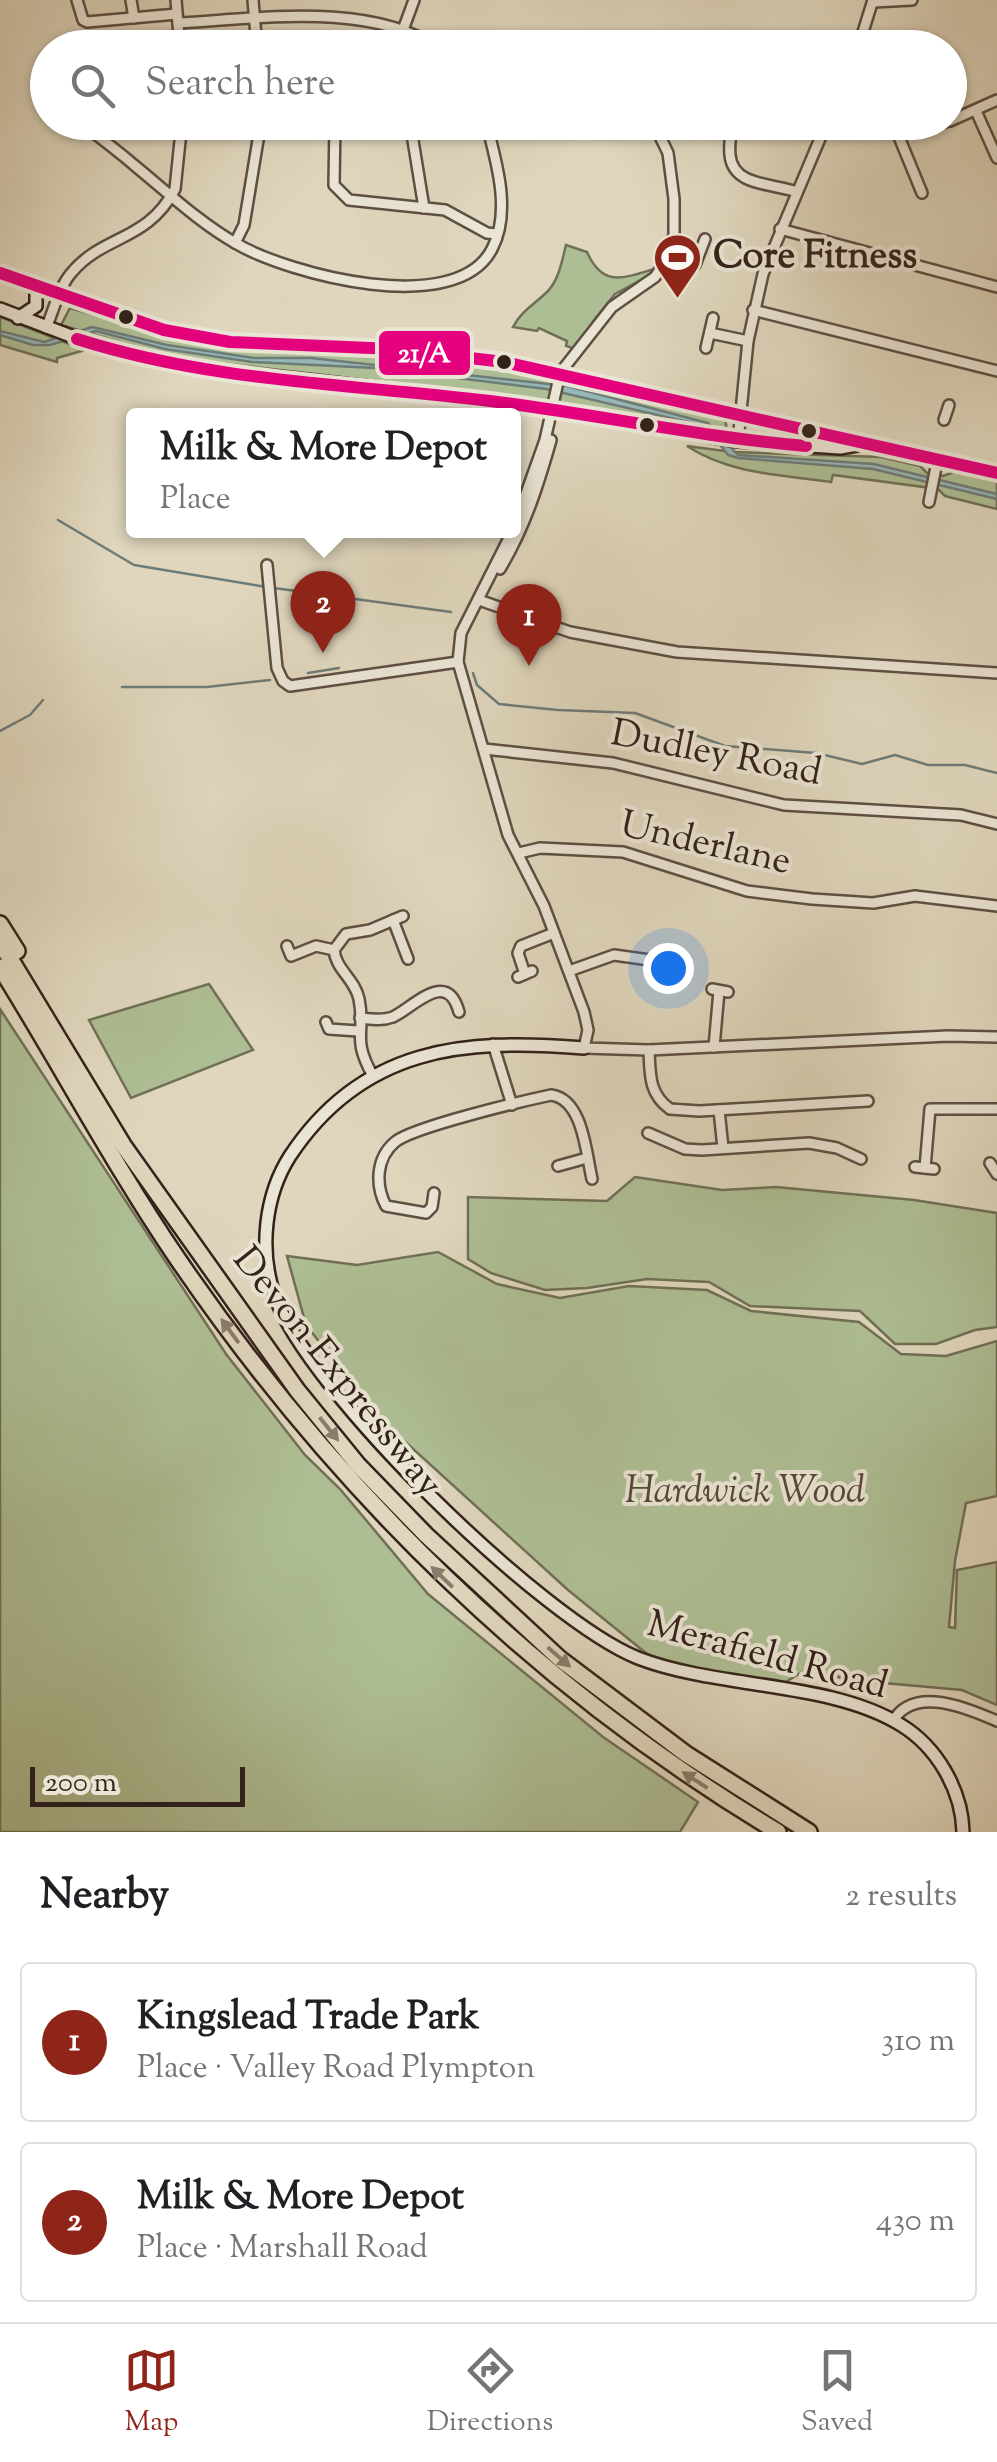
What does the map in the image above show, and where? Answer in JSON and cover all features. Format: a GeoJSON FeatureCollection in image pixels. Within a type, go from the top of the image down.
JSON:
{"type":"FeatureCollection","features":[{"type":"Feature","properties":{"kind":"highway"},"geometry":{"type":"LineString","coordinates":[[0,924],[98,1088],[147,1180]]}},
{"type":"Feature","properties":{"kind":"highway","name":"Devon Expressway"},"geometry":{"type":"LineString","coordinates":[[2,950],[147,1180],[297,1390],[358,1465],[426,1535],[560,1659],[714,1773],[809,1832]]}},
{"type":"Feature","properties":{"kind":"highway","name":"Devon Expressway"},"geometry":{"type":"LineString","coordinates":[[2,950],[22,1002],[176,1256],[280,1399],[397,1531],[479,1612],[612,1722],[778,1832]]}},
{"type":"Feature","properties":{"kind":"highway"},"geometry":{"type":"LineString","coordinates":[[0,982],[22,1002]]}},
{"type":"Feature","properties":{"kind":"main road"},"geometry":{"type":"LineString","coordinates":[[0,273],[164,330],[230,342],[393,348],[504,362],[558,383],[739,414],[838,436],[936,469],[997,473]]}},
{"type":"Feature","properties":{"kind":"main road"},"geometry":{"type":"LineString","coordinates":[[18,318],[36,306],[36,291],[30,282]]}},
{"type":"Feature","properties":{"kind":"main road"},"geometry":{"type":"LineString","coordinates":[[0,310],[104,349],[188,368],[489,400],[731,440],[840,448],[861,445]]}},
{"type":"Feature","properties":{"kind":"main road","name":"Merafield Road"},"geometry":{"type":"LineString","coordinates":[[584,1048],[493,1044],[454,1048],[410,1060],[373,1076],[333,1102],[310,1125],[286,1163],[267,1219],[266,1254],[274,1292],[286,1322],[353,1411],[488,1552],[611,1644],[670,1668],[845,1702],[894,1721],[915,1735],[938,1760],[956,1796],[963,1832]]}},
{"type":"Feature","properties":{"kind":"street"},"geometry":{"type":"LineString","coordinates":[[77,0],[83,20],[88,22],[134,18],[333,18],[403,30],[414,0]]}},
{"type":"Feature","properties":{"kind":"street"},"geometry":{"type":"LineString","coordinates":[[131,0],[134,18]]}},
{"type":"Feature","properties":{"kind":"street"},"geometry":{"type":"LineString","coordinates":[[176,0],[179,30]]}},
{"type":"Feature","properties":{"kind":"street"},"geometry":{"type":"LineString","coordinates":[[253,0],[255,30]]}},
{"type":"Feature","properties":{"kind":"street"},"geometry":{"type":"LineString","coordinates":[[864,30],[873,1],[912,0]]}},
{"type":"Feature","properties":{"kind":"street"},"geometry":{"type":"LineString","coordinates":[[967,114],[997,100]]}},
{"type":"Feature","properties":{"kind":"street"},"geometry":{"type":"LineString","coordinates":[[976,111],[997,158]]}},
{"type":"Feature","properties":{"kind":"street"},"geometry":{"type":"LineString","coordinates":[[103,140],[235,243],[306,270],[368,283],[417,286],[470,272],[492,250],[500,188],[490,140]]}},
{"type":"Feature","properties":{"kind":"street"},"geometry":{"type":"LineString","coordinates":[[46,328],[60,292],[74,270],[152,222],[171,197],[176,189],[180,140]]}},
{"type":"Feature","properties":{"kind":"street"},"geometry":{"type":"LineString","coordinates":[[235,243],[244,225],[258,140]]}},
{"type":"Feature","properties":{"kind":"street"},"geometry":{"type":"LineString","coordinates":[[335,140],[334,176],[340,194],[349,200],[445,210],[496,234]]}},
{"type":"Feature","properties":{"kind":"street"},"geometry":{"type":"LineString","coordinates":[[413,140],[424,208]]}},
{"type":"Feature","properties":{"kind":"street"},"geometry":{"type":"LineString","coordinates":[[521,518],[529,501],[558,383],[612,306],[655,277],[672,244],[674,199],[668,153],[662,140]]}},
{"type":"Feature","properties":{"kind":"street"},"geometry":{"type":"LineString","coordinates":[[729,140],[732,165],[738,175],[797,192]]}},
{"type":"Feature","properties":{"kind":"street"},"geometry":{"type":"LineString","coordinates":[[731,440],[739,414],[754,310],[780,229],[822,140]]}},
{"type":"Feature","properties":{"kind":"street"},"geometry":{"type":"LineString","coordinates":[[901,140],[922,193]]}},
{"type":"Feature","properties":{"kind":"street"},"geometry":{"type":"LineString","coordinates":[[780,229],[997,287]]}},
{"type":"Feature","properties":{"kind":"street"},"geometry":{"type":"LineString","coordinates":[[672,244],[697,259],[705,238]]}},
{"type":"Feature","properties":{"kind":"street"},"geometry":{"type":"LineString","coordinates":[[754,310],[997,371]]}},
{"type":"Feature","properties":{"kind":"street"},"geometry":{"type":"LineString","coordinates":[[706,348],[714,318]]}},
{"type":"Feature","properties":{"kind":"street"},"geometry":{"type":"LineString","coordinates":[[710,333],[748,341]]}},
{"type":"Feature","properties":{"kind":"street"},"geometry":{"type":"LineString","coordinates":[[944,420],[949,405]]}},
{"type":"Feature","properties":{"kind":"street"},"geometry":{"type":"LineString","coordinates":[[928,502],[936,469]]}},
{"type":"Feature","properties":{"kind":"street"},"geometry":{"type":"LineString","coordinates":[[511,538],[461,634],[458,662],[508,835],[554,933],[584,1012],[588,1030],[584,1048]]}},
{"type":"Feature","properties":{"kind":"street"},"geometry":{"type":"LineString","coordinates":[[267,565],[277,668],[290,686],[458,662]]}},
{"type":"Feature","properties":{"kind":"street"},"geometry":{"type":"LineString","coordinates":[[479,600],[570,632],[677,652],[997,673]]}},
{"type":"Feature","properties":{"kind":"street","name":"Dudley Road"},"geometry":{"type":"LineString","coordinates":[[484,749],[612,763],[784,805],[960,815],[997,824]]}},
{"type":"Feature","properties":{"kind":"street","name":"Underlane"},"geometry":{"type":"LineString","coordinates":[[519,853],[540,848],[623,852],[747,891],[812,899],[874,902],[924,896],[997,906]]}},
{"type":"Feature","properties":{"kind":"street"},"geometry":{"type":"LineString","coordinates":[[373,1076],[360,1052],[359,997],[336,962],[334,950],[346,934],[398,918],[408,959]]}},
{"type":"Feature","properties":{"kind":"street"},"geometry":{"type":"LineString","coordinates":[[525,974],[518,953],[521,946],[554,933]]}},
{"type":"Feature","properties":{"kind":"street"},"geometry":{"type":"LineString","coordinates":[[286,946],[291,956],[316,946],[334,950]]}},
{"type":"Feature","properties":{"kind":"street"},"geometry":{"type":"LineString","coordinates":[[569,971],[614,955],[664,962]]}},
{"type":"Feature","properties":{"kind":"street"},"geometry":{"type":"LineString","coordinates":[[714,1047],[720,991]]}},
{"type":"Feature","properties":{"kind":"street"},"geometry":{"type":"LineString","coordinates":[[360,1018],[382,1020],[395,1016],[432,992],[452,997],[459,1012]]}},
{"type":"Feature","properties":{"kind":"street"},"geometry":{"type":"LineString","coordinates":[[326,1022],[329,1029],[358,1031]]}},
{"type":"Feature","properties":{"kind":"street","name":"Merafield Road"},"geometry":{"type":"LineString","coordinates":[[584,1048],[649,1050],[997,1037]]}},
{"type":"Feature","properties":{"kind":"street"},"geometry":{"type":"LineString","coordinates":[[493,1044],[512,1104]]}},
{"type":"Feature","properties":{"kind":"street"},"geometry":{"type":"LineString","coordinates":[[649,1050],[654,1093],[670,1109],[683,1112],[868,1101]]}},
{"type":"Feature","properties":{"kind":"street"},"geometry":{"type":"LineString","coordinates":[[434,1193],[432,1207],[426,1213],[386,1206],[379,1181],[380,1162],[398,1138],[551,1095],[568,1101],[592,1179]]}},
{"type":"Feature","properties":{"kind":"street"},"geometry":{"type":"LineString","coordinates":[[925,1168],[925,1109],[997,1109]]}},
{"type":"Feature","properties":{"kind":"street"},"geometry":{"type":"LineString","coordinates":[[720,1110],[722,1148]]}},
{"type":"Feature","properties":{"kind":"street"},"geometry":{"type":"LineString","coordinates":[[648,1132],[686,1148],[826,1144],[862,1160]]}},
{"type":"Feature","properties":{"kind":"street"},"geometry":{"type":"LineString","coordinates":[[558,1166],[587,1158]]}},
{"type":"Feature","properties":{"kind":"street"},"geometry":{"type":"LineString","coordinates":[[990,1163],[997,1174]]}},
{"type":"Feature","properties":{"kind":"street"},"geometry":{"type":"LineString","coordinates":[[894,1721],[902,1707],[920,1702],[950,1706],[997,1721]]}},
{"type":"Feature","properties":{"kind":"green space"},"geometry":{"type":"Polygon","coordinates":[[[566,245],[587,252],[606,275],[622,277],[651,270],[652,274],[615,294],[592,323],[578,350],[539,328],[537,331],[513,327],[552,286],[566,245]]]}},
{"type":"Feature","properties":{"kind":"green space"},"geometry":{"type":"Polygon","coordinates":[[[70,308],[158,333],[252,351],[375,352],[566,383],[568,380],[725,417],[727,432],[566,403],[203,361],[151,351],[61,325],[70,308]]]}},
{"type":"Feature","properties":{"kind":"green space"},"geometry":{"type":"Polygon","coordinates":[[[0,317],[85,350],[57,358],[57,362],[0,345],[0,317]]]}},
{"type":"Feature","properties":{"kind":"green space"},"geometry":{"type":"Polygon","coordinates":[[[687,446],[732,452],[881,457],[920,466],[927,473],[943,476],[954,472],[997,482],[997,509],[945,496],[938,489],[833,475],[831,482],[756,472],[720,462],[687,446]]]}},
{"type":"Feature","properties":{"kind":"green space"},"geometry":{"type":"Polygon","coordinates":[[[209,984],[253,1050],[131,1098],[89,1020],[209,984]]]}},
{"type":"Feature","properties":{"kind":"green space"},"geometry":{"type":"Polygon","coordinates":[[[0,1009],[226,1354],[305,1455],[340,1489],[428,1594],[603,1737],[698,1802],[680,1832],[0,1832],[0,1009]]]}},
{"type":"Feature","properties":{"kind":"green space"},"geometry":{"type":"Polygon","coordinates":[[[635,1177],[722,1190],[776,1187],[914,1200],[997,1213],[997,1327],[975,1330],[936,1344],[895,1344],[860,1311],[750,1306],[709,1282],[647,1279],[545,1290],[491,1273],[468,1259],[468,1197],[607,1201],[635,1177]]]}},
{"type":"Feature","properties":{"kind":"green space","name":"Hardwick Wood"},"geometry":{"type":"Polygon","coordinates":[[[438,1252],[497,1284],[560,1298],[629,1286],[707,1290],[751,1311],[859,1322],[901,1354],[946,1356],[997,1341],[997,1496],[966,1503],[955,1561],[949,1627],[955,1628],[957,1570],[997,1562],[997,1705],[962,1690],[850,1680],[814,1671],[812,1666],[784,1683],[657,1662],[568,1590],[378,1417],[306,1325],[287,1256],[357,1265],[438,1252]]]}},
{"type":"Feature","properties":{"kind":"water"},"geometry":{"type":"Polygon","coordinates":[[[92,327],[167,345],[254,358],[311,358],[567,386],[708,423],[738,455],[874,464],[997,494],[997,499],[873,469],[738,458],[728,455],[705,426],[546,389],[375,368],[252,362],[165,349],[96,331],[50,345],[33,345],[0,335],[0,331],[44,342],[92,327]]]}},
{"type":"Feature","properties":{"kind":"waterway"},"geometry":{"type":"LineString","coordinates":[[58,520],[134,565],[266,587]]}},
{"type":"Feature","properties":{"kind":"waterway"},"geometry":{"type":"LineString","coordinates":[[274,588],[451,612]]}},
{"type":"Feature","properties":{"kind":"waterway"},"geometry":{"type":"LineString","coordinates":[[308,673],[339,668]]}},
{"type":"Feature","properties":{"kind":"waterway"},"geometry":{"type":"LineString","coordinates":[[473,673],[477,685],[499,704],[635,713],[725,746],[816,753],[862,764],[895,755],[928,765],[965,765],[997,773]]}},
{"type":"Feature","properties":{"kind":"waterway"},"geometry":{"type":"LineString","coordinates":[[122,687],[207,687],[270,680]]}},
{"type":"Feature","properties":{"kind":"waterway"},"geometry":{"type":"LineString","coordinates":[[0,731],[30,715],[43,700]]}},
{"type":"Feature","properties":{"kind":"transit line","name":"21/A"},"geometry":{"type":"LineString","coordinates":[[0,273],[164,330],[230,342],[393,349],[504,362],[997,473]]}},
{"type":"Feature","properties":{"kind":"transit line","name":"21/A"},"geometry":{"type":"LineString","coordinates":[[77,339],[230,373],[490,401],[806,446]]}},
{"type":"Feature","properties":{"kind":"place","name":"Core Fitness"},"geometry":{"type":"Point","coordinates":[678,300]}},
{"type":"Feature","properties":{"kind":"place","name":"Milk & More Depot"},"geometry":{"type":"Point","coordinates":[323,653]}},
{"type":"Feature","properties":{"kind":"place","name":"Kingslead Trade Park"},"geometry":{"type":"Point","coordinates":[529,666]}}]}
